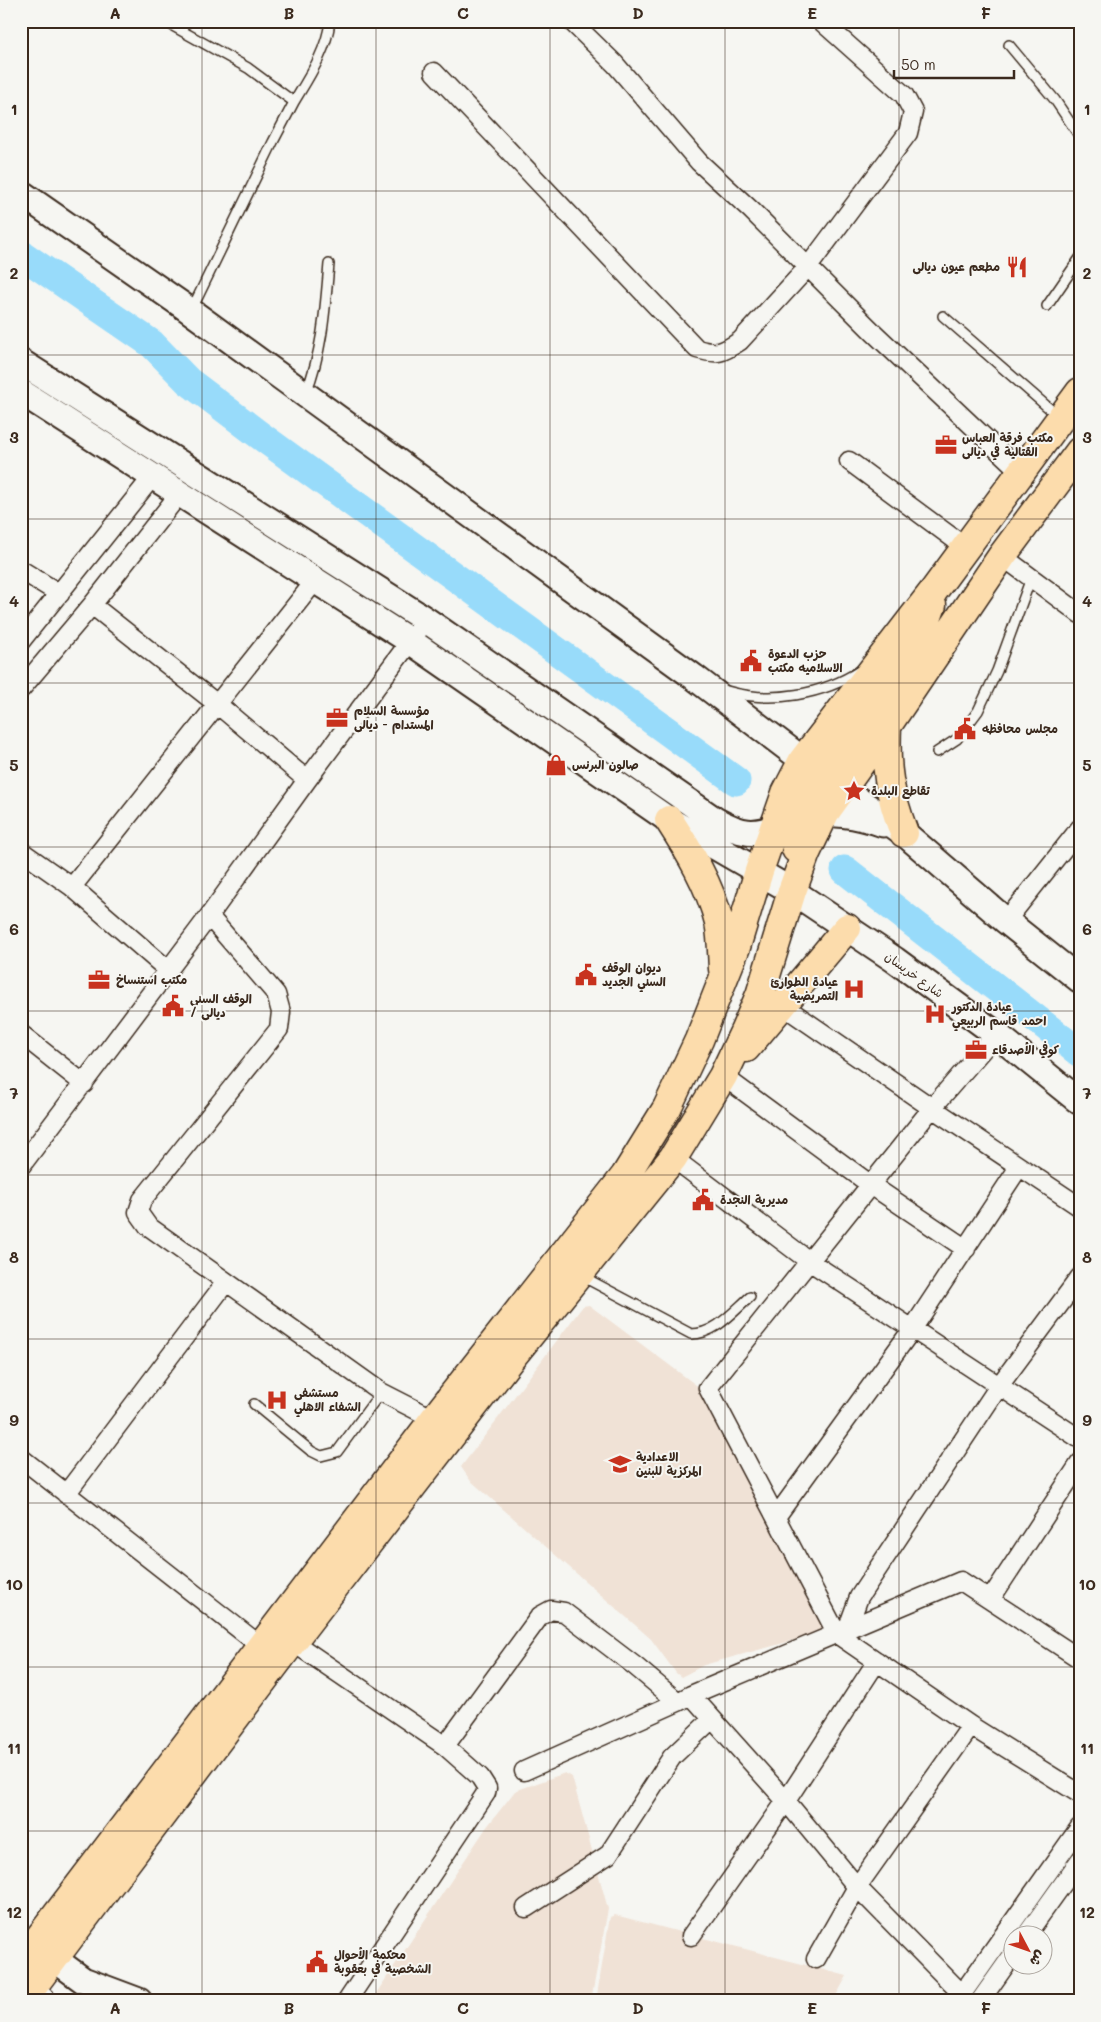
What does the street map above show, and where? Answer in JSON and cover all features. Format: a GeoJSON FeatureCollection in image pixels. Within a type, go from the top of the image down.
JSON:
{"type":"FeatureCollection","features":[{"type":"Feature","properties":{"kind":"main road"},"geometry":{"type":"LineString","coordinates":[[276,1640],[511,1358],[673,1158],[723,1076],[760,995],[792,891],[806,853],[823,774],[882,656],[935,589],[1080,392]]}},
{"type":"Feature","properties":{"kind":"main road"},"geometry":{"type":"LineString","coordinates":[[32,1970],[276,1640],[434,1419],[625,1176],[667,1108],[698,1040],[724,978],[786,793],[823,774],[887,726],[1002,556],[1080,451]]}},
{"type":"Feature","properties":{"kind":"main road"},"geometry":{"type":"LineString","coordinates":[[823,774],[911,654],[928,618],[935,589]]}},
{"type":"Feature","properties":{"kind":"main road"},"geometry":{"type":"LineString","coordinates":[[887,726],[886,766],[890,789],[904,833]]}},
{"type":"Feature","properties":{"kind":"main road"},"geometry":{"type":"LineString","coordinates":[[669,820],[690,852],[719,922],[724,978]]}},
{"type":"Feature","properties":{"kind":"main road"},"geometry":{"type":"LineString","coordinates":[[723,1076],[847,928]]}},
{"type":"Feature","properties":{"kind":"street"},"geometry":{"type":"LineString","coordinates":[[570,21],[616,64],[700,162],[751,210],[873,332],[1020,471]]}},
{"type":"Feature","properties":{"kind":"street"},"geometry":{"type":"LineString","coordinates":[[434,72],[697,349],[714,354],[728,349],[740,341],[808,267],[908,133],[913,112],[904,96],[821,21]]}},
{"type":"Feature","properties":{"kind":"street"},"geometry":{"type":"LineString","coordinates":[[21,193],[191,312],[694,677],[904,833],[1006,921],[1080,980]]}},
{"type":"Feature","properties":{"kind":"street"},"geometry":{"type":"LineString","coordinates":[[21,362],[426,620],[715,820],[745,833],[759,833],[814,815],[851,815],[873,820],[904,833]]}},
{"type":"Feature","properties":{"kind":"street","name":"شارع خريسان"},"geometry":{"type":"LineString","coordinates":[[21,392],[410,641],[669,820],[792,891],[895,960],[996,1034],[1080,1102]]}},
{"type":"Feature","properties":{"kind":"street"},"geometry":{"type":"LineString","coordinates":[[849,461],[966,547]]}},
{"type":"Feature","properties":{"kind":"street"},"geometry":{"type":"LineString","coordinates":[[21,642],[153,476]]}},
{"type":"Feature","properties":{"kind":"street"},"geometry":{"type":"LineString","coordinates":[[21,689],[92,604],[180,493]]}},
{"type":"Feature","properties":{"kind":"street"},"geometry":{"type":"LineString","coordinates":[[1002,556],[1080,614]]}},
{"type":"Feature","properties":{"kind":"street"},"geometry":{"type":"LineString","coordinates":[[21,570],[60,594]]}},
{"type":"Feature","properties":{"kind":"street"},"geometry":{"type":"LineString","coordinates":[[72,887],[315,581]]}},
{"type":"Feature","properties":{"kind":"street"},"geometry":{"type":"LineString","coordinates":[[92,604],[217,704],[307,780]]}},
{"type":"Feature","properties":{"kind":"street"},"geometry":{"type":"LineString","coordinates":[[21,1166],[209,916],[426,620]]}},
{"type":"Feature","properties":{"kind":"street"},"geometry":{"type":"LineString","coordinates":[[1006,921],[1080,828]]}},
{"type":"Feature","properties":{"kind":"street"},"geometry":{"type":"LineString","coordinates":[[21,851],[72,887],[168,970]]}},
{"type":"Feature","properties":{"kind":"street"},"geometry":{"type":"LineString","coordinates":[[209,916],[276,994],[281,1012],[278,1029],[142,1200],[138,1212],[148,1226],[380,1392],[434,1419]]}},
{"type":"Feature","properties":{"kind":"street"},"geometry":{"type":"LineString","coordinates":[[782,1005],[932,1108],[1080,1206]]}},
{"type":"Feature","properties":{"kind":"street"},"geometry":{"type":"LineString","coordinates":[[21,1034],[84,1084]]}},
{"type":"Feature","properties":{"kind":"street"},"geometry":{"type":"LineString","coordinates":[[996,1034],[932,1108],[708,1388],[776,1517],[843,1631],[877,1661],[972,1726],[1080,1794]]}},
{"type":"Feature","properties":{"kind":"street"},"geometry":{"type":"LineString","coordinates":[[723,1076],[871,1186],[966,1249]]}},
{"type":"Feature","properties":{"kind":"street"},"geometry":{"type":"LineString","coordinates":[[673,1158],[809,1262],[913,1328],[1080,1439]]}},
{"type":"Feature","properties":{"kind":"street"},"geometry":{"type":"LineString","coordinates":[[776,1517],[913,1328],[1020,1167]]}},
{"type":"Feature","properties":{"kind":"street"},"geometry":{"type":"LineString","coordinates":[[843,1631],[859,1597],[999,1386],[1080,1277]]}},
{"type":"Feature","properties":{"kind":"street"},"geometry":{"type":"LineString","coordinates":[[66,1494],[226,1282]]}},
{"type":"Feature","properties":{"kind":"street"},"geometry":{"type":"LineString","coordinates":[[21,1458],[66,1494],[276,1640],[445,1746],[486,1783],[486,1793],[347,2001]]}},
{"type":"Feature","properties":{"kind":"street"},"geometry":{"type":"LineString","coordinates":[[990,1600],[1080,1463]]}},
{"type":"Feature","properties":{"kind":"street"},"geometry":{"type":"LineString","coordinates":[[524,1771],[684,1699],[961,1581],[1078,1653]]}},
{"type":"Feature","properties":{"kind":"street"},"geometry":{"type":"LineString","coordinates":[[445,1746],[540,1616],[551,1610],[564,1612],[635,1666],[712,1718],[786,1801],[857,1888],[959,1997],[1080,1827]]}},
{"type":"Feature","properties":{"kind":"street"},"geometry":{"type":"LineString","coordinates":[[692,1936],[786,1801],[877,1661]]}},
{"type":"Feature","properties":{"kind":"street"},"geometry":{"type":"LineString","coordinates":[[526,1908],[608,1855],[672,1757],[712,1718]]}},
{"type":"Feature","properties":{"kind":"street"},"geometry":{"type":"LineString","coordinates":[[816,1959],[857,1888],[972,1726]]}},
{"type":"Feature","properties":{"kind":"street"},"geometry":{"type":"LineString","coordinates":[[1034,1924],[1080,1860]]}},
{"type":"Feature","properties":{"kind":"street"},"geometry":{"type":"LineString","coordinates":[[998,1941],[1004,1946]]}},
{"type":"Feature","properties":{"kind":"street"},"geometry":{"type":"LineString","coordinates":[[980,2001],[1004,1967]]}},
{"type":"Feature","properties":{"kind":"street"},"geometry":{"type":"LineString","coordinates":[[32,1970],[83,1980],[138,2001]]}},
{"type":"Feature","properties":{"kind":"lane"},"geometry":{"type":"LineString","coordinates":[[191,312],[272,142],[312,72],[329,34],[330,21]]}},
{"type":"Feature","properties":{"kind":"lane"},"geometry":{"type":"LineString","coordinates":[[173,26],[248,68],[294,102]]}},
{"type":"Feature","properties":{"kind":"lane"},"geometry":{"type":"LineString","coordinates":[[1009,46],[1055,100],[1080,137]]}},
{"type":"Feature","properties":{"kind":"lane"},"geometry":{"type":"LineString","coordinates":[[1046,306],[1080,258]]}},
{"type":"Feature","properties":{"kind":"lane"},"geometry":{"type":"LineString","coordinates":[[305,395],[316,366],[322,336],[329,264]]}},
{"type":"Feature","properties":{"kind":"lane"},"geometry":{"type":"LineString","coordinates":[[943,316],[1060,418]]}},
{"type":"Feature","properties":{"kind":"lane"},"geometry":{"type":"LineString","coordinates":[[937,752],[957,739],[978,711],[997,672],[1031,578]]}},
{"type":"Feature","properties":{"kind":"lane"},"geometry":{"type":"LineString","coordinates":[[694,677],[734,693],[768,698],[799,694],[828,686],[856,673],[882,656]]}},
{"type":"Feature","properties":{"kind":"lane"},"geometry":{"type":"LineString","coordinates":[[580,1272],[591,1281],[691,1334],[698,1334],[715,1327],[750,1297]]}},
{"type":"Feature","properties":{"kind":"lane"},"geometry":{"type":"LineString","coordinates":[[254,1404],[311,1451],[321,1456],[337,1452],[380,1392]]}},
{"type":"Feature","properties":{"kind":"lane"},"geometry":{"type":"LineString","coordinates":[[32,1970],[43,1991],[55,2001]]}},
{"type":"Feature","properties":{"kind":"shaded area"},"geometry":{"type":"Polygon","coordinates":[[[589,1305],[700,1388],[827,1631],[704,1665],[681,1677],[651,1639],[470,1480],[461,1467],[583,1306],[589,1305]]]}},
{"type":"Feature","properties":{"kind":"shaded area"},"geometry":{"type":"Polygon","coordinates":[[[565,1773],[572,1777],[608,1909],[591,2001],[371,2001],[486,1828],[515,1791],[565,1773]]]}},
{"type":"Feature","properties":{"kind":"shaded area"},"geometry":{"type":"Polygon","coordinates":[[[615,1915],[847,1976],[833,2001],[596,2001],[610,1917],[615,1915]]]}},
{"type":"Feature","properties":{"kind":"waterway"},"geometry":{"type":"LineString","coordinates":[[21,254],[152,344],[188,381],[258,434],[736,781]]}},
{"type":"Feature","properties":{"kind":"waterway"},"geometry":{"type":"LineString","coordinates":[[845,870],[1080,1053]]}},
{"type":"Feature","properties":{"kind":"place","name":"مطعم عيون ديالى"},"geometry":{"type":"Point","coordinates":[1017,267]}},
{"type":"Feature","properties":{"kind":"place","name":"مكتب فرقة العباس القتالية في ديالى"},"geometry":{"type":"Point","coordinates":[946,445]}},
{"type":"Feature","properties":{"kind":"place","name":"حزب الدعوة الاسلاميه مكتب"},"geometry":{"type":"Point","coordinates":[751,661]}},
{"type":"Feature","properties":{"kind":"place","name":"مؤسسة السلام المستدام - ديالى"},"geometry":{"type":"Point","coordinates":[337,718]}},
{"type":"Feature","properties":{"kind":"place","name":"مجلس محافظه"},"geometry":{"type":"Point","coordinates":[965,729]}},
{"type":"Feature","properties":{"kind":"place","name":"صالون البرنس"},"geometry":{"type":"Point","coordinates":[556,765]}},
{"type":"Feature","properties":{"kind":"place","name":"تقاطع البلدة"},"geometry":{"type":"Point","coordinates":[854,791]}},
{"type":"Feature","properties":{"kind":"place","name":"ديوان الوقف السني الجديد"},"geometry":{"type":"Point","coordinates":[586,975]}},
{"type":"Feature","properties":{"kind":"place","name":"مكتب استنساخ"},"geometry":{"type":"Point","coordinates":[99,980]}},
{"type":"Feature","properties":{"kind":"place","name":"عيادة الطوارئ التمريضية"},"geometry":{"type":"Point","coordinates":[854,989]}},
{"type":"Feature","properties":{"kind":"place","name":"الوقف السني / ديالى"},"geometry":{"type":"Point","coordinates":[173,1006]}},
{"type":"Feature","properties":{"kind":"place","name":"عيادة الدكتور احمد قاسم الربيعي"},"geometry":{"type":"Point","coordinates":[935,1014]}},
{"type":"Feature","properties":{"kind":"place","name":"كوفي الأصدقاء"},"geometry":{"type":"Point","coordinates":[976,1050]}},
{"type":"Feature","properties":{"kind":"place","name":"مديرية النجدة"},"geometry":{"type":"Point","coordinates":[703,1200]}},
{"type":"Feature","properties":{"kind":"place","name":"مستشفى الشفاء الاهلي"},"geometry":{"type":"Point","coordinates":[277,1400]}},
{"type":"Feature","properties":{"kind":"place","name":"الاعدادية المركزية للبنين"},"geometry":{"type":"Point","coordinates":[620,1464]}},
{"type":"Feature","properties":{"kind":"place","name":"محكمة الأحوال الشخصية في بعقوبة"},"geometry":{"type":"Point","coordinates":[317,1962]}}]}
